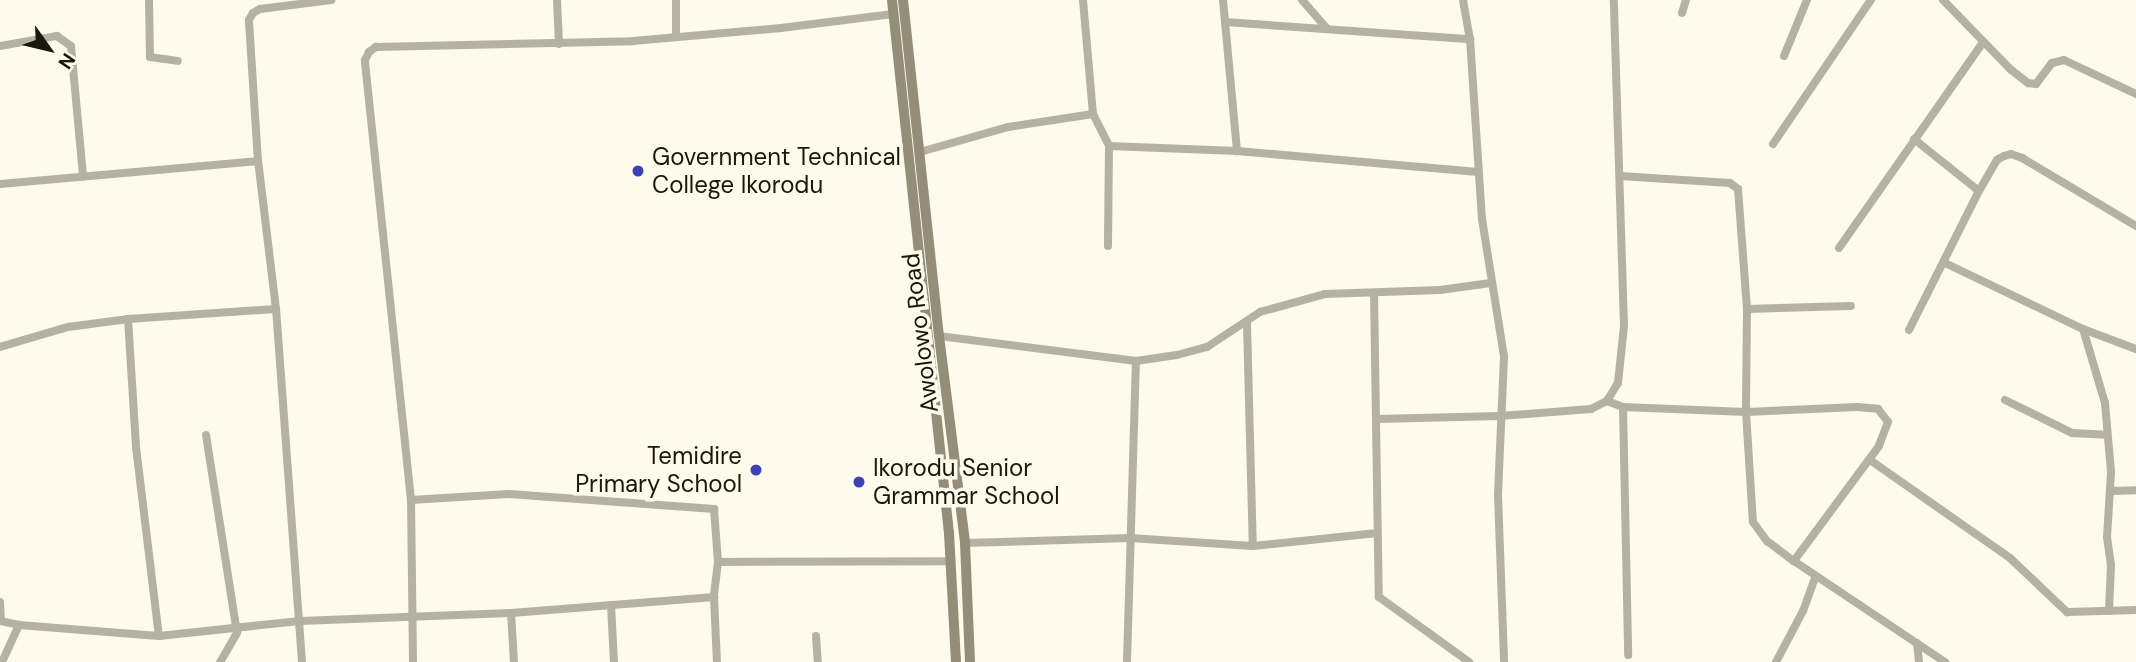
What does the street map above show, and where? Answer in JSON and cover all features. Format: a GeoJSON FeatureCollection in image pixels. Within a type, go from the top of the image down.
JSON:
{"type":"FeatureCollection","features":[{"type":"Feature","properties":{"kind":"main road","name":"Awolowo Road"},"geometry":{"type":"LineString","coordinates":[[892,0],[951,561],[956,662]]}},
{"type":"Feature","properties":{"kind":"main road","name":"Awolowo Road"},"geometry":{"type":"LineString","coordinates":[[903,0],[939,335],[965,543],[970,662]]}},
{"type":"Feature","properties":{"kind":"street"},"geometry":{"type":"LineString","coordinates":[[149,0],[150,57],[178,61]]}},
{"type":"Feature","properties":{"kind":"street"},"geometry":{"type":"LineString","coordinates":[[302,662],[276,309],[258,161],[249,20],[253,13],[260,9],[331,0]]}},
{"type":"Feature","properties":{"kind":"street"},"geometry":{"type":"LineString","coordinates":[[557,0],[559,44]]}},
{"type":"Feature","properties":{"kind":"street"},"geometry":{"type":"LineString","coordinates":[[676,0],[676,36]]}},
{"type":"Feature","properties":{"kind":"street"},"geometry":{"type":"LineString","coordinates":[[1083,0],[1093,114],[1109,146],[1108,246]]}},
{"type":"Feature","properties":{"kind":"street"},"geometry":{"type":"LineString","coordinates":[[1223,0],[1237,151]]}},
{"type":"Feature","properties":{"kind":"street"},"geometry":{"type":"LineString","coordinates":[[1302,0],[1326,28]]}},
{"type":"Feature","properties":{"kind":"street"},"geometry":{"type":"LineString","coordinates":[[1463,0],[1470,39],[1478,172],[1503,357],[1504,393],[1500,416],[1498,507],[1504,662]]}},
{"type":"Feature","properties":{"kind":"street"},"geometry":{"type":"LineString","coordinates":[[1377,419],[1500,416],[1591,409],[1607,401],[1618,383],[1623,351],[1614,0]]}},
{"type":"Feature","properties":{"kind":"street"},"geometry":{"type":"LineString","coordinates":[[1682,13],[1686,0]]}},
{"type":"Feature","properties":{"kind":"street"},"geometry":{"type":"LineString","coordinates":[[1784,56],[1807,0]]}},
{"type":"Feature","properties":{"kind":"street"},"geometry":{"type":"LineString","coordinates":[[1773,144],[1871,0]]}},
{"type":"Feature","properties":{"kind":"street"},"geometry":{"type":"LineString","coordinates":[[1943,0],[1983,42],[2028,83],[2036,84],[2052,63],[2064,60],[2136,94]]}},
{"type":"Feature","properties":{"kind":"street"},"geometry":{"type":"LineString","coordinates":[[413,662],[411,500],[365,60],[376,47],[559,44],[781,29],[893,14]]}},
{"type":"Feature","properties":{"kind":"street"},"geometry":{"type":"LineString","coordinates":[[1225,22],[1470,39]]}},
{"type":"Feature","properties":{"kind":"street"},"geometry":{"type":"LineString","coordinates":[[0,46],[57,36],[71,46],[83,176]]}},
{"type":"Feature","properties":{"kind":"street"},"geometry":{"type":"LineString","coordinates":[[1839,248],[1983,42]]}},
{"type":"Feature","properties":{"kind":"street"},"geometry":{"type":"LineString","coordinates":[[920,152],[1008,127],[1093,114]]}},
{"type":"Feature","properties":{"kind":"street"},"geometry":{"type":"LineString","coordinates":[[1914,139],[1979,191]]}},
{"type":"Feature","properties":{"kind":"street"},"geometry":{"type":"LineString","coordinates":[[1109,146],[1237,151],[1478,172]]}},
{"type":"Feature","properties":{"kind":"street"},"geometry":{"type":"LineString","coordinates":[[1909,330],[1997,160],[2011,154],[2136,226]]}},
{"type":"Feature","properties":{"kind":"street"},"geometry":{"type":"LineString","coordinates":[[0,184],[258,161]]}},
{"type":"Feature","properties":{"kind":"street"},"geometry":{"type":"LineString","coordinates":[[1620,176],[1734,185],[1740,194],[1747,309],[1746,412],[1754,522],[1767,541],[1794,561],[1945,662]]}},
{"type":"Feature","properties":{"kind":"street"},"geometry":{"type":"LineString","coordinates":[[1945,263],[2083,329],[2136,349]]}},
{"type":"Feature","properties":{"kind":"street"},"geometry":{"type":"LineString","coordinates":[[939,335],[1136,361],[1177,355],[1206,347],[1270,308],[1288,307],[1325,294],[1374,293],[1491,283]]}},
{"type":"Feature","properties":{"kind":"street"},"geometry":{"type":"LineString","coordinates":[[1374,293],[1379,597],[1469,662]]}},
{"type":"Feature","properties":{"kind":"street"},"geometry":{"type":"LineString","coordinates":[[1747,309],[1851,306]]}},
{"type":"Feature","properties":{"kind":"street"},"geometry":{"type":"LineString","coordinates":[[0,347],[68,327],[128,319],[276,309]]}},
{"type":"Feature","properties":{"kind":"street"},"geometry":{"type":"LineString","coordinates":[[128,319],[136,447],[159,636]]}},
{"type":"Feature","properties":{"kind":"street"},"geometry":{"type":"LineString","coordinates":[[1247,324],[1253,546]]}},
{"type":"Feature","properties":{"kind":"street"},"geometry":{"type":"LineString","coordinates":[[2083,329],[2105,403],[2110,491],[2107,537],[2111,565],[2109,611]]}},
{"type":"Feature","properties":{"kind":"street"},"geometry":{"type":"LineString","coordinates":[[1127,662],[1136,361]]}},
{"type":"Feature","properties":{"kind":"street"},"geometry":{"type":"LineString","coordinates":[[2005,400],[2072,433],[2106,435]]}},
{"type":"Feature","properties":{"kind":"street"},"geometry":{"type":"LineString","coordinates":[[1607,401],[1623,407],[1746,412],[1857,407],[1878,410],[1888,422],[1870,460],[1794,561]]}},
{"type":"Feature","properties":{"kind":"street"},"geometry":{"type":"LineString","coordinates":[[1623,407],[1628,655]]}},
{"type":"Feature","properties":{"kind":"street"},"geometry":{"type":"LineString","coordinates":[[206,435],[236,628],[236,638],[220,662]]}},
{"type":"Feature","properties":{"kind":"street"},"geometry":{"type":"LineString","coordinates":[[1870,460],[2011,558],[2067,612],[2136,610]]}},
{"type":"Feature","properties":{"kind":"street"},"geometry":{"type":"LineString","coordinates":[[2110,491],[2136,490]]}},
{"type":"Feature","properties":{"kind":"street"},"geometry":{"type":"LineString","coordinates":[[411,500],[509,494],[713,509],[718,562],[714,597],[717,662]]}},
{"type":"Feature","properties":{"kind":"street"},"geometry":{"type":"LineString","coordinates":[[965,543],[1130,538],[1253,546],[1377,533]]}},
{"type":"Feature","properties":{"kind":"street"},"geometry":{"type":"LineString","coordinates":[[718,562],[951,561]]}},
{"type":"Feature","properties":{"kind":"street"},"geometry":{"type":"LineString","coordinates":[[1776,662],[1803,611],[1816,576]]}},
{"type":"Feature","properties":{"kind":"street"},"geometry":{"type":"LineString","coordinates":[[0,603],[0,621],[19,625],[159,636],[300,621],[511,613],[714,597]]}},
{"type":"Feature","properties":{"kind":"street"},"geometry":{"type":"LineString","coordinates":[[611,604],[614,662]]}},
{"type":"Feature","properties":{"kind":"street"},"geometry":{"type":"LineString","coordinates":[[511,613],[514,662]]}},
{"type":"Feature","properties":{"kind":"street"},"geometry":{"type":"LineString","coordinates":[[2,662],[19,625]]}},
{"type":"Feature","properties":{"kind":"street"},"geometry":{"type":"LineString","coordinates":[[816,636],[818,662]]}},
{"type":"Feature","properties":{"kind":"street"},"geometry":{"type":"LineString","coordinates":[[1917,643],[1919,662]]}},
{"type":"Feature","properties":{"kind":"place","name":"Government Technical College Ikorodu"},"geometry":{"type":"Point","coordinates":[638,171]}},
{"type":"Feature","properties":{"kind":"place","name":"Temidire Primary School"},"geometry":{"type":"Point","coordinates":[756,470]}},
{"type":"Feature","properties":{"kind":"place","name":"Ikorodu Senior Grammar School"},"geometry":{"type":"Point","coordinates":[859,482]}}]}
